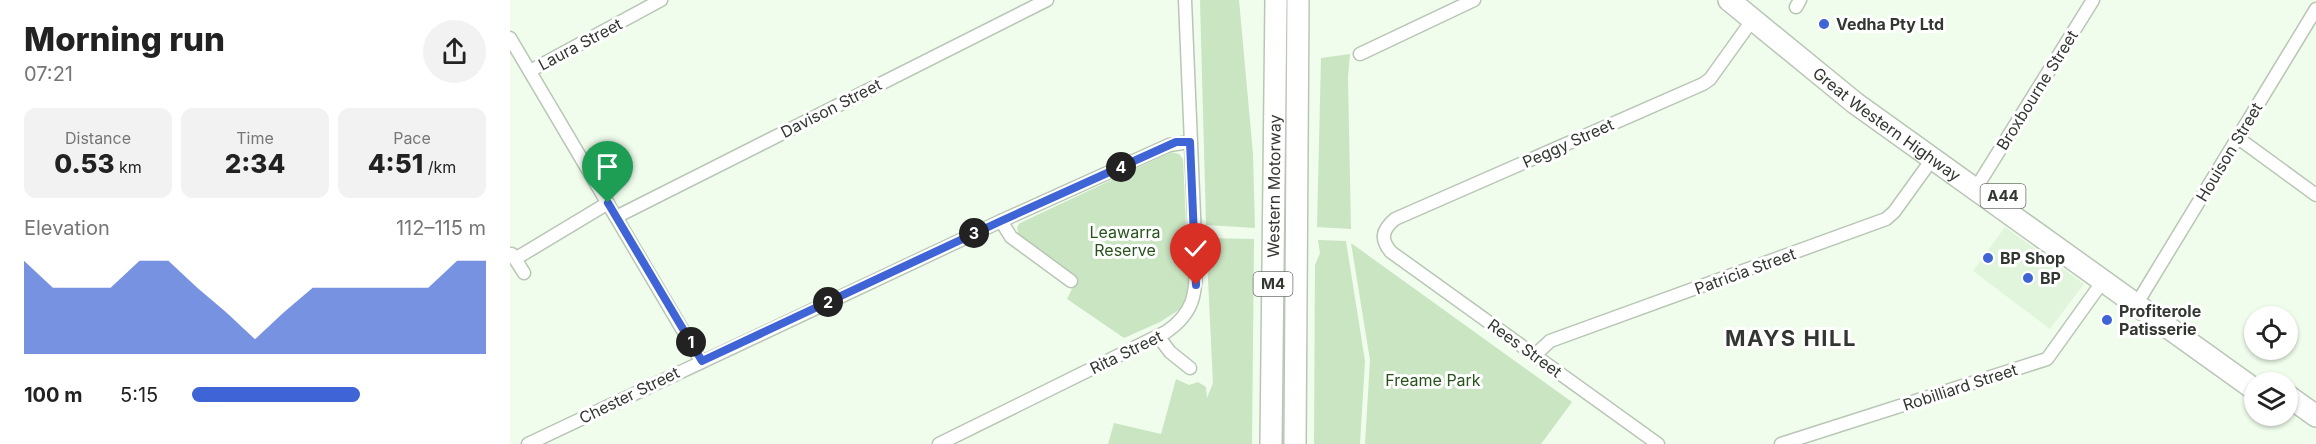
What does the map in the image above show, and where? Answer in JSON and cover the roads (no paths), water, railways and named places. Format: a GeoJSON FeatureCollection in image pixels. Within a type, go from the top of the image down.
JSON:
{"type":"FeatureCollection","features":[{"type":"Feature","properties":{"kind":"highway","name":"Western Motorway"},"geometry":{"type":"LineString","coordinates":[[1271,444],[1276,0]]}},
{"type":"Feature","properties":{"kind":"highway","name":"Western Motorway"},"geometry":{"type":"LineString","coordinates":[[1295,444],[1298,0]]}},
{"type":"Feature","properties":{"kind":"highway","name":"Great Western Highway"},"geometry":{"type":"LineString","coordinates":[[1729,0],[1750,9],[1855,90],[2142,296],[2253,372]]}},
{"type":"Feature","properties":{"kind":"highway","name":"Great Western Highway"},"geometry":{"type":"LineString","coordinates":[[1750,9],[1855,103],[2244,382]]}},
{"type":"Feature","properties":{"kind":"highway"},"geometry":{"type":"LineString","coordinates":[[2298,404],[2316,417]]}},
{"type":"Feature","properties":{"kind":"highway"},"geometry":{"type":"LineString","coordinates":[[2298,420],[2316,433]]}},
{"type":"Feature","properties":{"kind":"street","name":"Laura Street"},"geometry":{"type":"LineString","coordinates":[[530,71],[662,0]]}},
{"type":"Feature","properties":{"kind":"street","name":"Davison Street"},"geometry":{"type":"LineString","coordinates":[[616,217],[1047,0]]}},
{"type":"Feature","properties":{"kind":"street","name":"Rita Street"},"geometry":{"type":"LineString","coordinates":[[939,444],[1158,336],[1175,326],[1183,318],[1195,293],[1195,234],[1185,0]]}},
{"type":"Feature","properties":{"kind":"street"},"geometry":{"type":"LineString","coordinates":[[1360,54],[1474,0]]}},
{"type":"Feature","properties":{"kind":"street","name":"Broxbourne Street"},"geometry":{"type":"LineString","coordinates":[[1981,180],[2093,0]]}},
{"type":"Feature","properties":{"kind":"street","name":"Peggy Street"},"geometry":{"type":"LineString","coordinates":[[1391,252],[1382,237],[1385,227],[1395,219],[1703,84],[1710,79],[1750,9]]}},
{"type":"Feature","properties":{"kind":"street","name":"Houison Street"},"geometry":{"type":"LineString","coordinates":[[2142,296],[2316,9]]}},
{"type":"Feature","properties":{"kind":"street"},"geometry":{"type":"LineString","coordinates":[[510,38],[702,361]]}},
{"type":"Feature","properties":{"kind":"street"},"geometry":{"type":"LineString","coordinates":[[2238,138],[2316,195]]}},
{"type":"Feature","properties":{"kind":"street","name":"Chester Street"},"geometry":{"type":"LineString","coordinates":[[528,444],[1001,221],[1169,145],[1190,142]]}},
{"type":"Feature","properties":{"kind":"street","name":"Patricia Street"},"geometry":{"type":"LineString","coordinates":[[1535,355],[1550,341],[1886,219],[1894,212],[1933,158]]}},
{"type":"Feature","properties":{"kind":"street"},"geometry":{"type":"LineString","coordinates":[[524,273],[513,256],[608,203]]}},
{"type":"Feature","properties":{"kind":"street"},"geometry":{"type":"LineString","coordinates":[[1001,221],[1011,237],[1071,281]]}},
{"type":"Feature","properties":{"kind":"street","name":"Rees Street"},"geometry":{"type":"LineString","coordinates":[[1391,252],[1658,444]]}},
{"type":"Feature","properties":{"kind":"street","name":"Robilliard Street"},"geometry":{"type":"LineString","coordinates":[[1781,444],[2048,359],[2103,281]]}},
{"type":"Feature","properties":{"kind":"street"},"geometry":{"type":"LineString","coordinates":[[1158,336],[1170,352],[1190,368]]}},
{"type":"Feature","properties":{"kind":"place","name":"Vedha Pty Ltd"},"geometry":{"type":"Point","coordinates":[1824,24]}},
{"type":"Feature","properties":{"kind":"place","name":"BP Shop"},"geometry":{"type":"Point","coordinates":[1988,258]}},
{"type":"Feature","properties":{"kind":"place","name":"BP"},"geometry":{"type":"Point","coordinates":[2028,278]}},
{"type":"Feature","properties":{"kind":"place","name":"Profiterole Patisserie"},"geometry":{"type":"Point","coordinates":[2107,320]}},
{"type":"Feature","properties":{"kind":"district","name":"MAYS HILL"},"geometry":{"type":"Point","coordinates":[1791,338]}},
{"type":"Feature","properties":{"kind":"park label","name":"Leawarra Reserve"},"geometry":{"type":"Point","coordinates":[1125,241]}},
{"type":"Feature","properties":{"kind":"park label","name":"Freame Park"},"geometry":{"type":"Point","coordinates":[1433,380]}}]}
